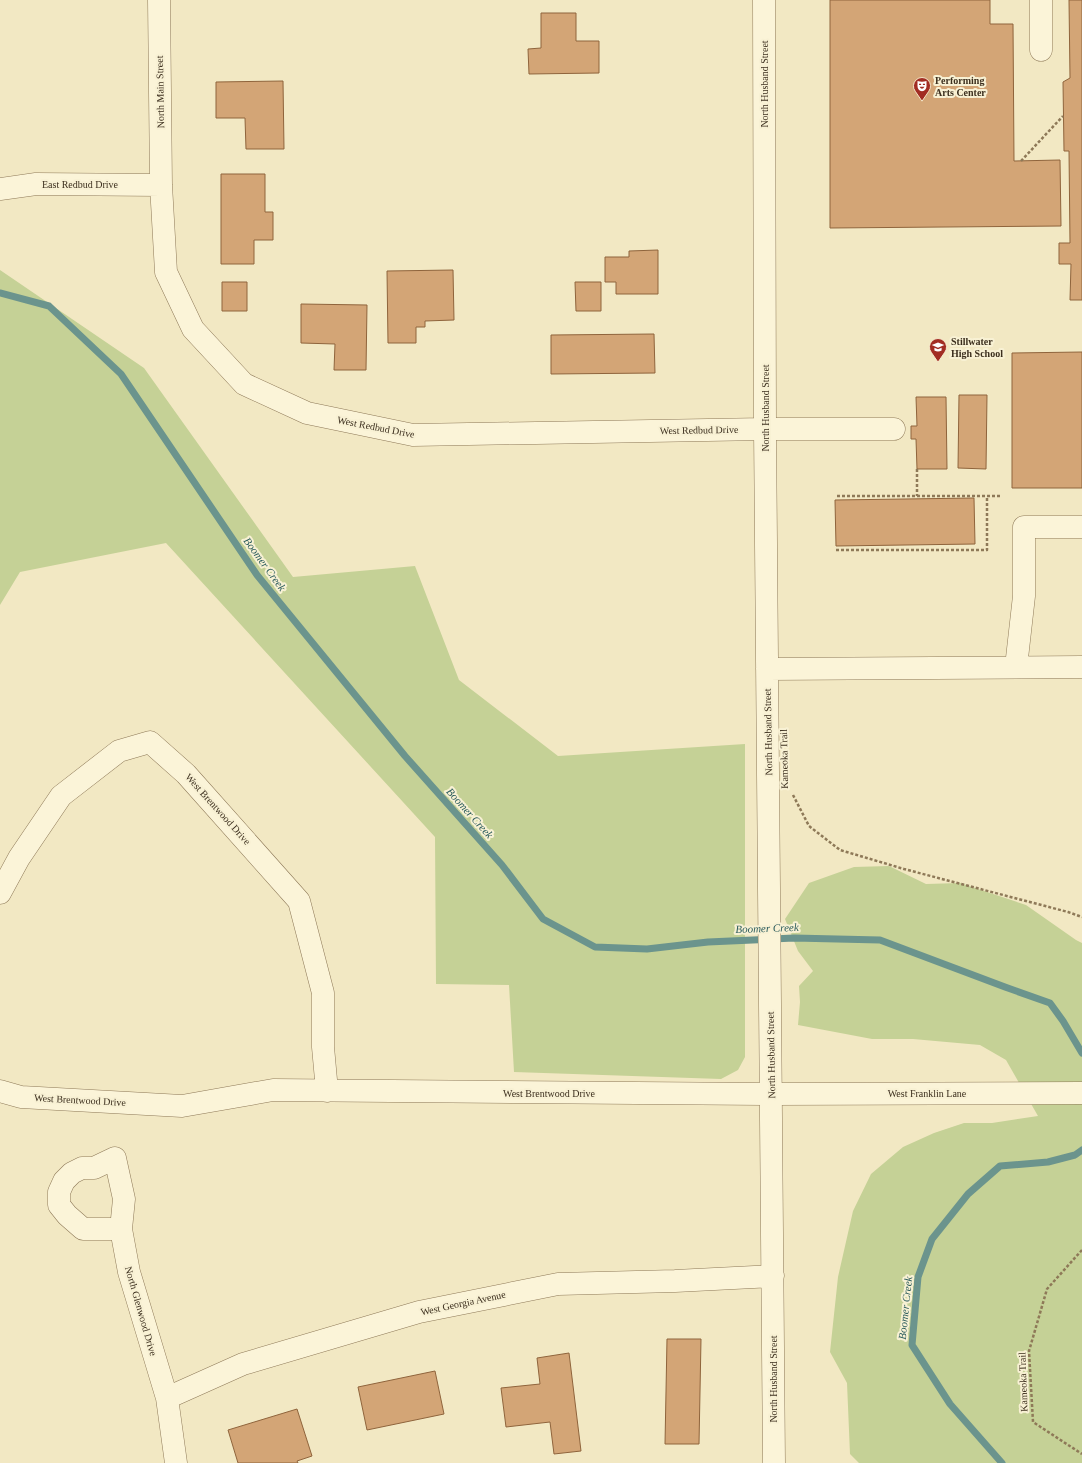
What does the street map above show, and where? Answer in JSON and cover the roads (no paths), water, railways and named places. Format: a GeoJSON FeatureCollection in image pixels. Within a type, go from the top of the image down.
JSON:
{"type":"FeatureCollection","features":[{"type":"Feature","properties":{"kind":"street","name":"North Main Street"},"geometry":{"type":"LineString","coordinates":[[159,0],[161,185]]}},
{"type":"Feature","properties":{"kind":"street","name":"North Husband Street"},"geometry":{"type":"LineString","coordinates":[[764,0],[765,429],[774,1463]]}},
{"type":"Feature","properties":{"kind":"street"},"geometry":{"type":"LineString","coordinates":[[1041,0],[1041,50]]}},
{"type":"Feature","properties":{"kind":"street","name":"East Redbud Drive"},"geometry":{"type":"LineString","coordinates":[[0,190],[36,184],[161,185]]}},
{"type":"Feature","properties":{"kind":"street","name":"West Redbud Drive"},"geometry":{"type":"LineString","coordinates":[[161,185],[166,272],[193,329],[244,384],[307,414],[413,435],[765,429],[894,429]]}},
{"type":"Feature","properties":{"kind":"street"},"geometry":{"type":"LineString","coordinates":[[1016,667],[1024,596],[1024,527],[1082,527]]}},
{"type":"Feature","properties":{"kind":"street"},"geometry":{"type":"LineString","coordinates":[[767,669],[1082,667]]}},
{"type":"Feature","properties":{"kind":"street","name":"West Brentwood Drive"},"geometry":{"type":"LineString","coordinates":[[0,893],[19,858],[61,796],[119,751],[150,742],[186,774],[299,900],[323,993],[323,1047],[327,1091]]}},
{"type":"Feature","properties":{"kind":"street","name":"West Brentwood Drive"},"geometry":{"type":"LineString","coordinates":[[0,1091],[21,1098],[182,1106],[273,1090],[771,1094]]}},
{"type":"Feature","properties":{"kind":"street","name":"West Franklin Lane"},"geometry":{"type":"LineString","coordinates":[[771,1094],[1077,1093]]}},
{"type":"Feature","properties":{"kind":"street","name":"North Glenwood Drive"},"geometry":{"type":"LineString","coordinates":[[121,1229],[83,1228],[67,1215],[59,1205],[59,1192],[64,1181],[72,1173],[82,1168],[94,1168],[115,1158],[124,1199],[121,1229],[130,1272],[167,1398],[176,1463]]}},
{"type":"Feature","properties":{"kind":"street","name":"West Georgia Avenue"},"geometry":{"type":"LineString","coordinates":[[167,1398],[243,1364],[426,1311],[558,1284],[675,1281],[773,1276]]}},
{"type":"Feature","properties":{"kind":"waterway","name":"Boomer Creek"},"geometry":{"type":"LineString","coordinates":[[0,293],[49,306],[121,374],[257,575],[405,756],[502,865],[543,919],[595,947],[647,949],[708,942],[794,938],[880,940],[1050,1003],[1063,1021],[1082,1053]]}},
{"type":"Feature","properties":{"kind":"waterway","name":"Boomer Creek"},"geometry":{"type":"LineString","coordinates":[[1002,1463],[950,1404],[912,1345],[918,1277],[932,1239],[968,1194],[1000,1166],[1048,1162],[1075,1155],[1082,1150]]}},
{"type":"Feature","properties":{"kind":"place","name":"Performing Arts Center"},"geometry":{"type":"Point","coordinates":[922,101]}},
{"type":"Feature","properties":{"kind":"place","name":"Stillwater High School"},"geometry":{"type":"Point","coordinates":[938,362]}}]}
